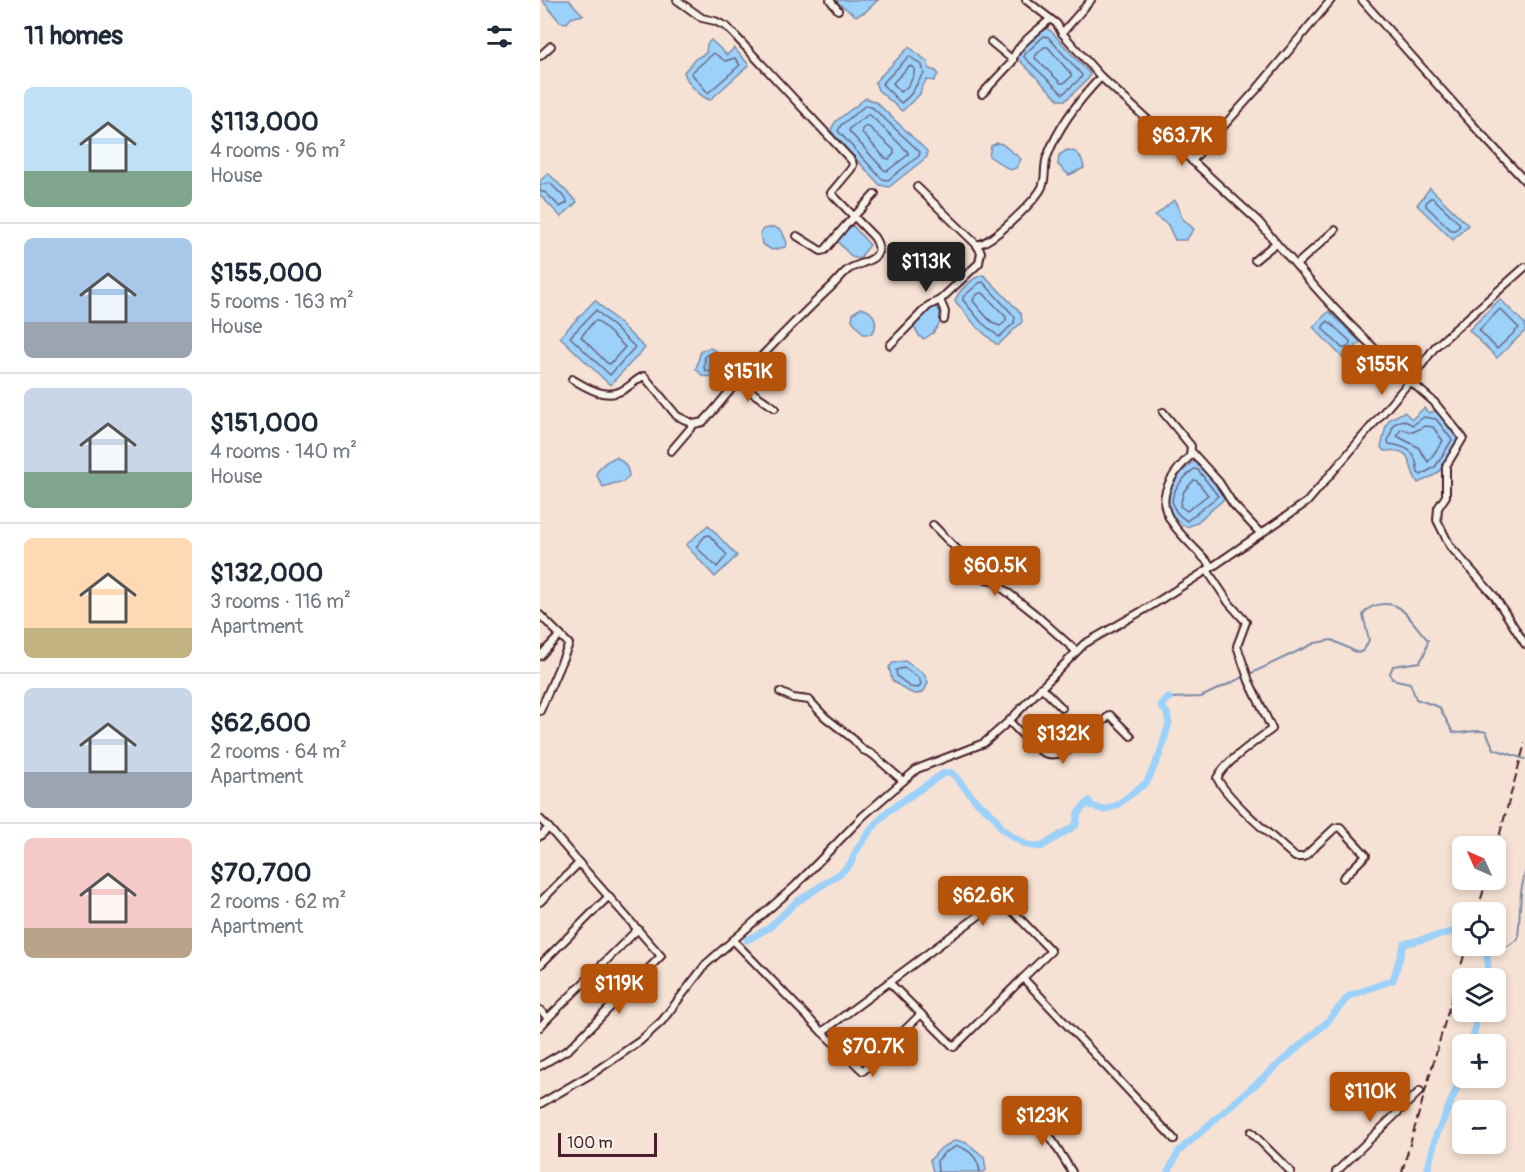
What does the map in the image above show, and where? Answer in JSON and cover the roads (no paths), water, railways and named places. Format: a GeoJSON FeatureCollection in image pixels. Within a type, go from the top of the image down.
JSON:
{"type":"FeatureCollection","features":[{"type":"Feature","properties":{"kind":"street"},"geometry":{"type":"LineString","coordinates":[[671,451],[694,424],[703,422],[742,378],[849,269],[877,255],[879,244],[831,193],[851,169],[852,161],[727,27],[702,18],[677,0]]}},
{"type":"Feature","properties":{"kind":"street"},"geometry":{"type":"LineString","coordinates":[[830,0],[838,10]]}},
{"type":"Feature","properties":{"kind":"street"},"geometry":{"type":"LineString","coordinates":[[1026,0],[1057,24],[1062,33],[1101,77],[1259,222],[1324,299],[1434,402],[1463,438],[1446,466],[1446,496],[1438,508],[1437,520],[1450,546],[1502,607],[1525,644]]}},
{"type":"Feature","properties":{"kind":"street"},"geometry":{"type":"LineString","coordinates":[[1062,33],[1091,0]]}},
{"type":"Feature","properties":{"kind":"street"},"geometry":{"type":"LineString","coordinates":[[1192,160],[1257,89],[1331,0]]}},
{"type":"Feature","properties":{"kind":"street"},"geometry":{"type":"LineString","coordinates":[[1362,0],[1525,181]]}},
{"type":"Feature","properties":{"kind":"street"},"geometry":{"type":"LineString","coordinates":[[982,94],[1013,60],[1013,56],[1050,19]]}},
{"type":"Feature","properties":{"kind":"street"},"geometry":{"type":"LineString","coordinates":[[992,42],[1013,60]]}},
{"type":"Feature","properties":{"kind":"street"},"geometry":{"type":"LineString","coordinates":[[540,56],[551,46]]}},
{"type":"Feature","properties":{"kind":"street"},"geometry":{"type":"LineString","coordinates":[[976,244],[983,244],[1016,217],[1041,189],[1044,182],[1043,166],[1048,153],[1071,111],[1101,77]]}},
{"type":"Feature","properties":{"kind":"street"},"geometry":{"type":"LineString","coordinates":[[891,345],[928,306],[940,300],[979,263],[981,252],[976,244],[917,187]]}},
{"type":"Feature","properties":{"kind":"street"},"geometry":{"type":"LineString","coordinates":[[797,236],[823,251],[875,194]]}},
{"type":"Feature","properties":{"kind":"street"},"geometry":{"type":"LineString","coordinates":[[1296,265],[1335,230]]}},
{"type":"Feature","properties":{"kind":"street"},"geometry":{"type":"LineString","coordinates":[[1255,260],[1276,243]]}},
{"type":"Feature","properties":{"kind":"street"},"geometry":{"type":"LineString","coordinates":[[540,1104],[593,1073],[640,1041],[668,1013],[706,964],[795,886],[863,816],[917,769],[984,742],[1009,721],[1084,644],[1209,569],[1307,502],[1410,381],[1435,347],[1525,267]]}},
{"type":"Feature","properties":{"kind":"street"},"geometry":{"type":"LineString","coordinates":[[940,300],[945,312],[944,320]]}},
{"type":"Feature","properties":{"kind":"street"},"geometry":{"type":"LineString","coordinates":[[572,379],[594,392],[612,394],[622,391],[644,376],[677,416],[694,424]]}},
{"type":"Feature","properties":{"kind":"street"},"geometry":{"type":"LineString","coordinates":[[742,378],[753,393],[776,408]]}},
{"type":"Feature","properties":{"kind":"street"},"geometry":{"type":"LineString","coordinates":[[1163,412],[1191,447],[1190,456],[1165,490],[1164,509],[1209,569],[1229,603],[1246,622],[1237,646],[1249,681],[1272,729],[1222,769],[1217,778],[1245,810],[1295,857],[1304,857],[1335,828],[1340,827],[1366,855],[1343,878]]}},
{"type":"Feature","properties":{"kind":"street"},"geometry":{"type":"LineString","coordinates":[[1191,451],[1219,482],[1233,504],[1261,534]]}},
{"type":"Feature","properties":{"kind":"street"},"geometry":{"type":"LineString","coordinates":[[933,525],[988,580],[992,580],[1035,614],[1077,651]]}},
{"type":"Feature","properties":{"kind":"street"},"geometry":{"type":"LineString","coordinates":[[540,615],[569,646],[540,711]]}},
{"type":"Feature","properties":{"kind":"street"},"geometry":{"type":"LineString","coordinates":[[540,656],[560,635]]}},
{"type":"Feature","properties":{"kind":"street"},"geometry":{"type":"LineString","coordinates":[[1041,687],[1062,708]]}},
{"type":"Feature","properties":{"kind":"street"},"geometry":{"type":"LineString","coordinates":[[780,692],[793,698],[809,700],[862,750],[873,754],[903,781]]}},
{"type":"Feature","properties":{"kind":"street"},"geometry":{"type":"LineString","coordinates":[[1009,721],[1041,751],[1055,754],[1069,751],[1110,715],[1131,736]]}},
{"type":"Feature","properties":{"kind":"street"},"geometry":{"type":"LineString","coordinates":[[540,819],[661,954],[659,960],[569,1049],[540,1066]]}},
{"type":"Feature","properties":{"kind":"street"},"geometry":{"type":"LineString","coordinates":[[540,836],[549,828]]}},
{"type":"Feature","properties":{"kind":"street"},"geometry":{"type":"LineString","coordinates":[[540,902],[579,863]]}},
{"type":"Feature","properties":{"kind":"street"},"geometry":{"type":"LineString","coordinates":[[540,965],[609,896]]}},
{"type":"Feature","properties":{"kind":"street"},"geometry":{"type":"LineString","coordinates":[[822,1032],[889,982],[1001,899],[1051,951],[954,1047],[889,982]]}},
{"type":"Feature","properties":{"kind":"street"},"geometry":{"type":"LineString","coordinates":[[540,1027],[638,929]]}},
{"type":"Feature","properties":{"kind":"street"},"geometry":{"type":"LineString","coordinates":[[733,940],[863,1071],[921,1014]]}},
{"type":"Feature","properties":{"kind":"street"},"geometry":{"type":"LineString","coordinates":[[1023,978],[1174,1139]]}},
{"type":"Feature","properties":{"kind":"street"},"geometry":{"type":"LineString","coordinates":[[540,1010],[548,1018]]}},
{"type":"Feature","properties":{"kind":"street"},"geometry":{"type":"LineString","coordinates":[[1336,1172],[1420,1091]]}},
{"type":"Feature","properties":{"kind":"street"},"geometry":{"type":"LineString","coordinates":[[1041,1105],[1048,1113],[1049,1135],[1072,1172]]}},
{"type":"Feature","properties":{"kind":"street"},"geometry":{"type":"LineString","coordinates":[[1251,1132],[1291,1172]]}},
{"type":"Feature","properties":{"kind":"water"},"geometry":{"type":"Polygon","coordinates":[[[542,0],[569,0],[583,15],[571,18],[567,23],[560,22],[542,0]]]}},
{"type":"Feature","properties":{"kind":"water"},"geometry":{"type":"Polygon","coordinates":[[[834,0],[878,0],[865,12],[856,16],[834,0]]]}},
{"type":"Feature","properties":{"kind":"water"},"geometry":{"type":"Polygon","coordinates":[[[1046,28],[1090,74],[1088,79],[1066,100],[1059,100],[1018,59],[1018,52],[1046,28]]]}},
{"type":"Feature","properties":{"kind":"water"},"geometry":{"type":"Polygon","coordinates":[[[711,40],[727,55],[734,48],[749,65],[710,100],[694,89],[684,72],[695,59],[706,53],[707,44],[711,40]]]}},
{"type":"Feature","properties":{"kind":"water"},"geometry":{"type":"Polygon","coordinates":[[[909,47],[928,62],[929,69],[938,74],[934,81],[927,80],[920,94],[902,111],[878,90],[875,82],[909,47]]]}},
{"type":"Feature","properties":{"kind":"water"},"geometry":{"type":"Polygon","coordinates":[[[866,98],[877,103],[927,151],[927,157],[889,187],[880,185],[831,129],[836,121],[866,98]]]}},
{"type":"Feature","properties":{"kind":"water"},"geometry":{"type":"Polygon","coordinates":[[[997,143],[1002,144],[1021,159],[1016,168],[1010,170],[989,156],[991,146],[997,143]]]}},
{"type":"Feature","properties":{"kind":"water"},"geometry":{"type":"Polygon","coordinates":[[[1067,150],[1079,155],[1084,168],[1069,175],[1058,165],[1059,155],[1067,150]]]}},
{"type":"Feature","properties":{"kind":"water"},"geometry":{"type":"Polygon","coordinates":[[[548,173],[577,202],[561,217],[540,195],[540,181],[548,173]]]}},
{"type":"Feature","properties":{"kind":"water"},"geometry":{"type":"Polygon","coordinates":[[[1430,188],[1468,225],[1453,240],[1417,205],[1430,188]]]}},
{"type":"Feature","properties":{"kind":"water"},"geometry":{"type":"Polygon","coordinates":[[[1174,200],[1182,218],[1194,229],[1186,240],[1175,240],[1168,225],[1155,216],[1174,200]]]}},
{"type":"Feature","properties":{"kind":"water"},"geometry":{"type":"Polygon","coordinates":[[[849,226],[853,226],[870,245],[859,259],[852,257],[836,240],[849,226]]]}},
{"type":"Feature","properties":{"kind":"water"},"geometry":{"type":"Polygon","coordinates":[[[774,227],[782,231],[787,243],[785,247],[772,250],[762,244],[760,234],[763,229],[774,227]]]}},
{"type":"Feature","properties":{"kind":"water"},"geometry":{"type":"Polygon","coordinates":[[[932,248],[942,252],[954,265],[936,280],[924,273],[918,260],[932,248]]]}},
{"type":"Feature","properties":{"kind":"water"},"geometry":{"type":"Polygon","coordinates":[[[982,275],[1021,313],[1022,322],[999,344],[996,344],[976,326],[955,301],[966,285],[982,275]]]}},
{"type":"Feature","properties":{"kind":"water"},"geometry":{"type":"Polygon","coordinates":[[[1500,299],[1525,324],[1525,331],[1497,358],[1469,330],[1500,299]]]}},
{"type":"Feature","properties":{"kind":"water"},"geometry":{"type":"Polygon","coordinates":[[[595,300],[645,348],[610,385],[560,337],[595,300]]]}},
{"type":"Feature","properties":{"kind":"water"},"geometry":{"type":"Polygon","coordinates":[[[933,305],[942,312],[944,317],[933,333],[924,339],[914,327],[915,323],[933,305]]]}},
{"type":"Feature","properties":{"kind":"water"},"geometry":{"type":"Polygon","coordinates":[[[861,308],[869,311],[875,318],[875,329],[871,334],[863,334],[852,320],[853,313],[861,308]]]}},
{"type":"Feature","properties":{"kind":"water"},"geometry":{"type":"Polygon","coordinates":[[[1329,311],[1360,342],[1344,359],[1313,327],[1329,311]]]}},
{"type":"Feature","properties":{"kind":"water"},"geometry":{"type":"Polygon","coordinates":[[[710,348],[722,356],[730,369],[725,378],[703,376],[696,369],[701,350],[710,348]]]}},
{"type":"Feature","properties":{"kind":"water"},"geometry":{"type":"Polygon","coordinates":[[[1424,408],[1429,413],[1434,411],[1440,414],[1458,440],[1455,449],[1439,471],[1418,483],[1406,455],[1401,452],[1384,451],[1381,447],[1390,419],[1404,412],[1412,419],[1424,408]]]}},
{"type":"Feature","properties":{"kind":"water"},"geometry":{"type":"Polygon","coordinates":[[[616,457],[625,465],[629,476],[623,482],[603,487],[596,474],[604,464],[616,457]]]}},
{"type":"Feature","properties":{"kind":"water"},"geometry":{"type":"Polygon","coordinates":[[[1194,461],[1198,461],[1224,496],[1223,500],[1196,523],[1187,527],[1176,520],[1170,511],[1168,494],[1178,477],[1194,461]]]}},
{"type":"Feature","properties":{"kind":"water"},"geometry":{"type":"Polygon","coordinates":[[[708,525],[737,556],[715,577],[686,545],[708,525]]]}},
{"type":"Feature","properties":{"kind":"water"},"geometry":{"type":"Polygon","coordinates":[[[905,661],[924,674],[928,682],[921,693],[912,693],[892,680],[889,667],[893,663],[905,661]]]}},
{"type":"Feature","properties":{"kind":"water"},"geometry":{"type":"Polygon","coordinates":[[[956,1140],[967,1143],[984,1157],[986,1170],[984,1172],[933,1172],[930,1160],[941,1148],[956,1140]]]}},
{"type":"Feature","properties":{"kind":"waterway"},"geometry":{"type":"LineString","coordinates":[[1169,698],[1201,697],[1315,643],[1332,640],[1358,653],[1364,650],[1369,640],[1363,615],[1369,608],[1389,604],[1402,610],[1428,640],[1420,662],[1393,666],[1390,673],[1392,679],[1410,683],[1416,699],[1439,707],[1453,732],[1486,732],[1494,749],[1525,759]]}},
{"type":"Feature","properties":{"kind":"waterway"},"geometry":{"type":"LineString","coordinates":[[747,940],[769,928],[795,903],[842,872],[851,863],[856,851],[872,828],[888,811],[944,773],[952,773],[976,801],[996,818],[1001,828],[1027,845],[1041,847],[1076,825],[1078,813],[1089,801],[1092,806],[1104,810],[1117,805],[1147,782],[1160,754],[1169,723],[1167,713],[1161,706],[1169,698]]}},
{"type":"Feature","properties":{"kind":"waterway"},"geometry":{"type":"LineString","coordinates":[[1506,947],[1518,939],[1521,892],[1525,872]]}},
{"type":"Feature","properties":{"kind":"waterway"},"geometry":{"type":"LineString","coordinates":[[1168,1172],[1179,1151],[1326,1023],[1349,996],[1393,980],[1404,944],[1452,932]]}},
{"type":"Feature","properties":{"kind":"waterway"},"geometry":{"type":"LineString","coordinates":[[1487,956],[1487,968]]}},
{"type":"Feature","properties":{"kind":"waterway"},"geometry":{"type":"LineString","coordinates":[[1474,1034],[1476,1022]]}},
{"type":"Feature","properties":{"kind":"waterway"},"geometry":{"type":"LineString","coordinates":[[1427,1172],[1436,1136],[1457,1088]]}},
{"type":"Feature","properties":{"kind":"railway"},"geometry":{"type":"LineString","coordinates":[[1499,836],[1525,743]]}},
{"type":"Feature","properties":{"kind":"railway"},"geometry":{"type":"LineString","coordinates":[[1480,902],[1484,890]]}},
{"type":"Feature","properties":{"kind":"railway"},"geometry":{"type":"LineString","coordinates":[[1402,1172],[1464,956]]}}]}
